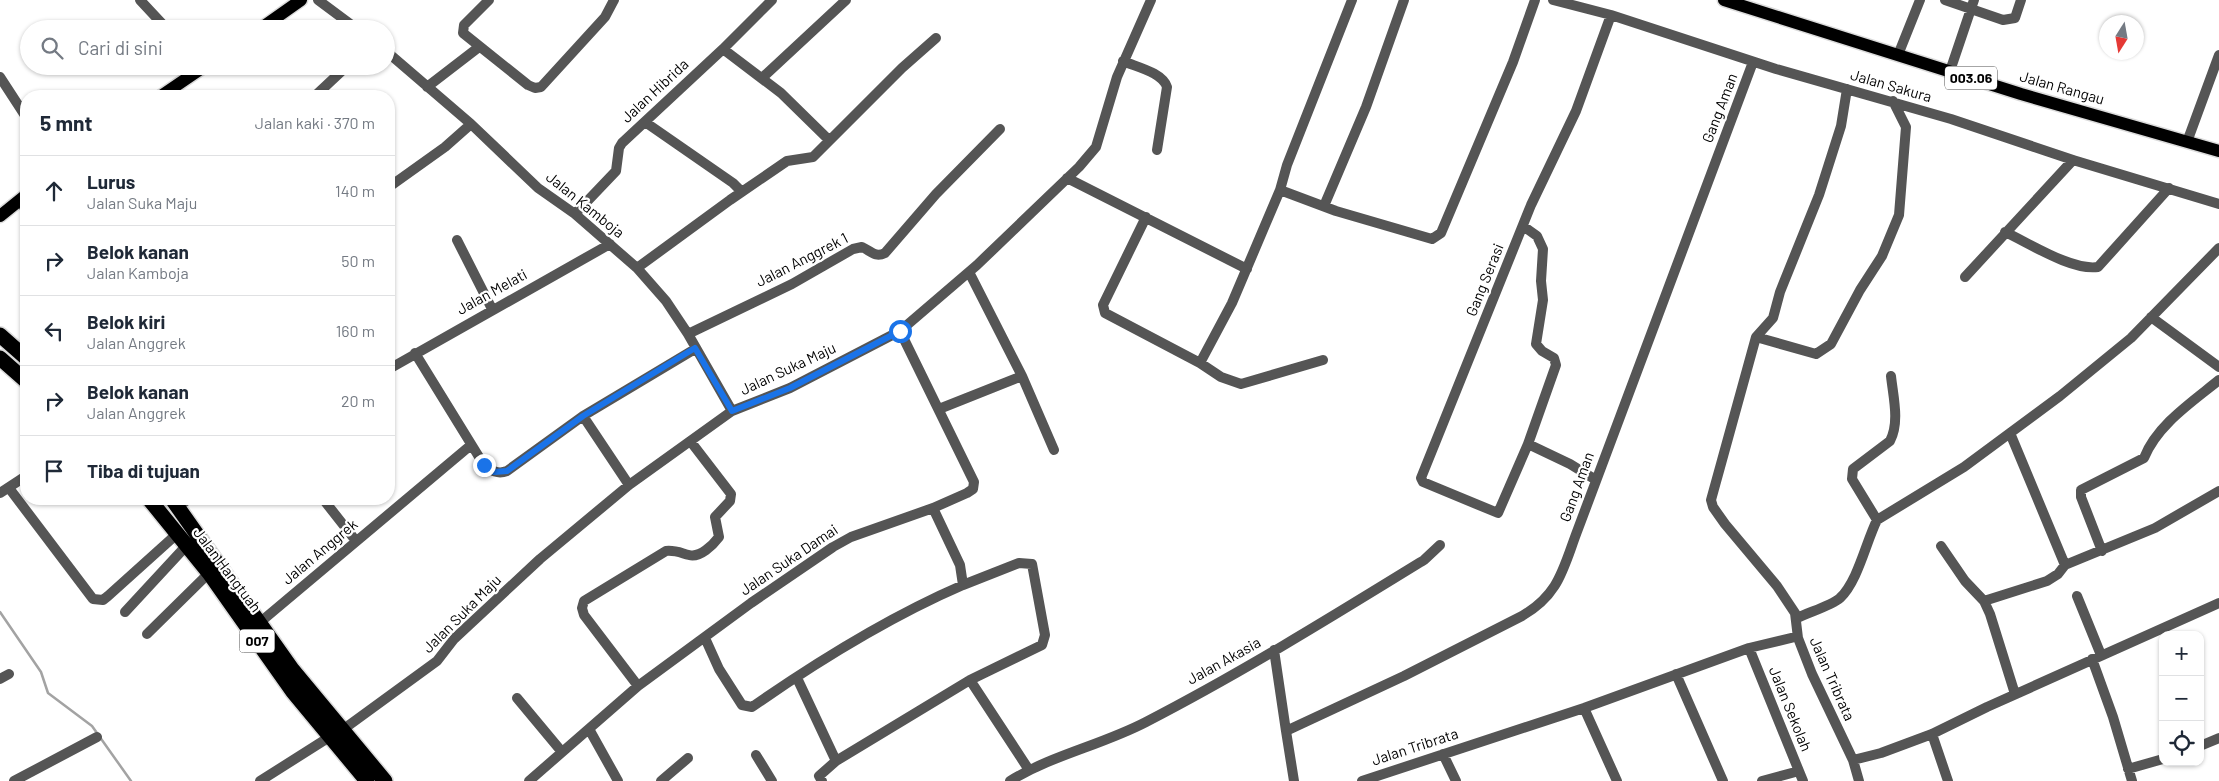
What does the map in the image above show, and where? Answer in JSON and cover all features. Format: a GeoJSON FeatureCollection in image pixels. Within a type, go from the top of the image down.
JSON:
{"type":"FeatureCollection","features":[{"type":"Feature","properties":{"kind":"highway"},"geometry":{"type":"LineString","coordinates":[[0,335],[20,351]]}},
{"type":"Feature","properties":{"kind":"highway"},"geometry":{"type":"LineString","coordinates":[[0,358],[20,376]]}},
{"type":"Feature","properties":{"kind":"highway","name":"Jalan Hangtuah"},"geometry":{"type":"LineString","coordinates":[[154,505],[209,574],[293,692],[336,734]]}},
{"type":"Feature","properties":{"kind":"highway","name":"Jalan Hangtuah"},"geometry":{"type":"LineString","coordinates":[[182,505],[258,624],[336,734],[366,772],[385,781]]}},
{"type":"Feature","properties":{"kind":"main road"},"geometry":{"type":"LineString","coordinates":[[273,20],[301,0]]}},
{"type":"Feature","properties":{"kind":"main road","name":"Jalan Rangau"},"geometry":{"type":"LineString","coordinates":[[1724,0],[1744,4],[1950,72],[2219,151]]}},
{"type":"Feature","properties":{"kind":"main road"},"geometry":{"type":"LineString","coordinates":[[170,90],[191,75]]}},
{"type":"Feature","properties":{"kind":"main road"},"geometry":{"type":"LineString","coordinates":[[0,216],[20,204]]}},
{"type":"Feature","properties":{"kind":"street"},"geometry":{"type":"LineString","coordinates":[[140,0],[159,20]]}},
{"type":"Feature","properties":{"kind":"street"},"geometry":{"type":"LineString","coordinates":[[318,0],[346,20]]}},
{"type":"Feature","properties":{"kind":"street"},"geometry":{"type":"LineString","coordinates":[[489,0],[462,28],[463,33],[528,85],[538,88],[605,17],[614,0]]}},
{"type":"Feature","properties":{"kind":"street","name":"Jalan Hibrida"},"geometry":{"type":"LineString","coordinates":[[575,214],[616,171],[622,143],[723,49],[772,0]]}},
{"type":"Feature","properties":{"kind":"street"},"geometry":{"type":"LineString","coordinates":[[762,78],[846,0]]}},
{"type":"Feature","properties":{"kind":"street","name":"Jalan Suka Maju"},"geometry":{"type":"LineString","coordinates":[[260,781],[336,734],[438,661],[454,639],[540,559],[629,485],[732,411],[790,388],[900,331],[969,272],[1067,178],[1096,147],[1123,61],[1151,0]]}},
{"type":"Feature","properties":{"kind":"street"},"geometry":{"type":"LineString","coordinates":[[1200,363],[1248,269],[1352,0]]}},
{"type":"Feature","properties":{"kind":"street"},"geometry":{"type":"LineString","coordinates":[[1324,206],[1366,107],[1404,0]]}},
{"type":"Feature","properties":{"kind":"street"},"geometry":{"type":"LineString","coordinates":[[1280,190],[1374,223],[1432,238],[1437,237],[1441,233],[1513,62],[1535,0]]}},
{"type":"Feature","properties":{"kind":"street","name":"Jalan Sakura"},"geometry":{"type":"LineString","coordinates":[[1553,0],[1611,15],[1753,62],[1951,118],[2072,160],[2219,204]]}},
{"type":"Feature","properties":{"kind":"street"},"geometry":{"type":"LineString","coordinates":[[1898,55],[1920,0]]}},
{"type":"Feature","properties":{"kind":"street"},"geometry":{"type":"LineString","coordinates":[[1945,0],[1972,5],[2003,20],[2010,20],[2017,14],[2021,0]]}},
{"type":"Feature","properties":{"kind":"street"},"geometry":{"type":"LineString","coordinates":[[1950,72],[1972,5]]}},
{"type":"Feature","properties":{"kind":"street","name":"Gang Serasi"},"geometry":{"type":"LineString","coordinates":[[1528,444],[1498,513],[1423,482],[1421,476],[1523,226],[1576,112],[1611,15]]}},
{"type":"Feature","properties":{"kind":"street"},"geometry":{"type":"LineString","coordinates":[[637,268],[791,159],[813,157],[902,68],[936,38]]}},
{"type":"Feature","properties":{"kind":"street"},"geometry":{"type":"LineString","coordinates":[[427,87],[479,47]]}},
{"type":"Feature","properties":{"kind":"street"},"geometry":{"type":"LineString","coordinates":[[723,49],[781,93],[829,140]]}},
{"type":"Feature","properties":{"kind":"street"},"geometry":{"type":"LineString","coordinates":[[2187,142],[2219,55]]}},
{"type":"Feature","properties":{"kind":"street","name":"Jalan Kamboja"},"geometry":{"type":"LineString","coordinates":[[395,59],[471,124],[538,188],[575,214],[637,268],[666,301],[688,334],[732,411]]}},
{"type":"Feature","properties":{"kind":"street"},"geometry":{"type":"LineString","coordinates":[[1123,61],[1158,76],[1165,82],[1167,87],[1158,150]]}},
{"type":"Feature","properties":{"kind":"street","name":"Gang Aman"},"geometry":{"type":"LineString","coordinates":[[1286,731],[1404,676],[1522,616],[1543,602],[1557,584],[1753,62]]}},
{"type":"Feature","properties":{"kind":"street"},"geometry":{"type":"LineString","coordinates":[[321,90],[337,75]]}},
{"type":"Feature","properties":{"kind":"street"},"geometry":{"type":"LineString","coordinates":[[0,77],[20,108]]}},
{"type":"Feature","properties":{"kind":"street"},"geometry":{"type":"LineString","coordinates":[[1798,638],[1797,618],[1777,586],[1725,524],[1713,508],[1711,500],[1756,337],[1773,318],[1780,292],[1819,195],[1841,126],[1847,89]]}},
{"type":"Feature","properties":{"kind":"street"},"geometry":{"type":"LineString","coordinates":[[1756,337],[1816,354],[1831,344],[1860,290],[1882,256],[1898,215],[1906,127],[1893,101]]}},
{"type":"Feature","properties":{"kind":"street"},"geometry":{"type":"LineString","coordinates":[[645,122],[733,183],[742,192]]}},
{"type":"Feature","properties":{"kind":"street"},"geometry":{"type":"LineString","coordinates":[[395,183],[445,147],[471,124]]}},
{"type":"Feature","properties":{"kind":"street","name":"Jalan Anggrek 1"},"geometry":{"type":"LineString","coordinates":[[688,334],[792,284],[853,249],[862,248],[874,255],[880,256],[885,253],[936,194],[1000,129]]}},
{"type":"Feature","properties":{"kind":"street"},"geometry":{"type":"LineString","coordinates":[[1965,277],[2072,160]]}},
{"type":"Feature","properties":{"kind":"street"},"geometry":{"type":"LineString","coordinates":[[1067,178],[1248,269]]}},
{"type":"Feature","properties":{"kind":"street"},"geometry":{"type":"LineString","coordinates":[[2005,232],[2079,266],[2098,267],[2169,188]]}},
{"type":"Feature","properties":{"kind":"street"},"geometry":{"type":"LineString","coordinates":[[1146,217],[1103,306],[1103,311],[1200,363],[1221,377],[1241,384],[1324,360]]}},
{"type":"Feature","properties":{"kind":"street"},"geometry":{"type":"LineString","coordinates":[[1523,226],[1537,236],[1543,249],[1541,281],[1543,300],[1535,339],[1538,348],[1554,358],[1556,365],[1528,444],[1557,457],[1596,480]]}},
{"type":"Feature","properties":{"kind":"street"},"geometry":{"type":"LineString","coordinates":[[457,240],[492,309]]}},
{"type":"Feature","properties":{"kind":"street","name":"Jalan Melati"},"geometry":{"type":"LineString","coordinates":[[395,365],[610,244]]}},
{"type":"Feature","properties":{"kind":"street"},"geometry":{"type":"LineString","coordinates":[[1797,618],[1835,601],[1844,593],[1854,576],[1877,520],[1964,467],[2060,396],[2131,338],[2219,248]]}},
{"type":"Feature","properties":{"kind":"street"},"geometry":{"type":"LineString","coordinates":[[969,272],[1022,376],[1054,450]]}},
{"type":"Feature","properties":{"kind":"street"},"geometry":{"type":"LineString","coordinates":[[2151,318],[2219,367]]}},
{"type":"Feature","properties":{"kind":"street","name":"Jalan Suka Damai"},"geometry":{"type":"LineString","coordinates":[[529,781],[638,686],[751,603],[833,547],[851,537],[933,508],[973,489],[974,484],[900,331]]}},
{"type":"Feature","properties":{"kind":"street"},"geometry":{"type":"LineString","coordinates":[[415,353],[484,465],[494,472],[503,472],[583,416],[695,348]]}},
{"type":"Feature","properties":{"kind":"street"},"geometry":{"type":"LineString","coordinates":[[939,409],[1022,376]]}},
{"type":"Feature","properties":{"kind":"street"},"geometry":{"type":"LineString","coordinates":[[1877,520],[1852,479],[1851,474],[1853,469],[1890,441],[1894,434],[1895,424],[1890,376]]}},
{"type":"Feature","properties":{"kind":"street"},"geometry":{"type":"LineString","coordinates":[[2102,550],[2081,496],[2081,490],[2144,458],[2146,449],[2169,422],[2219,380]]}},
{"type":"Feature","properties":{"kind":"street"},"geometry":{"type":"LineString","coordinates":[[583,416],[629,485]]}},
{"type":"Feature","properties":{"kind":"street"},"geometry":{"type":"LineString","coordinates":[[2010,433],[2065,565]]}},
{"type":"Feature","properties":{"kind":"street"},"geometry":{"type":"LineString","coordinates":[[638,686],[584,615],[582,605],[584,601],[666,551],[698,556],[720,538],[716,516],[730,501],[731,494],[691,442]]}},
{"type":"Feature","properties":{"kind":"street","name":"Jalan Anggrek"},"geometry":{"type":"LineString","coordinates":[[258,624],[471,446]]}},
{"type":"Feature","properties":{"kind":"street"},"geometry":{"type":"LineString","coordinates":[[20,480],[5,491],[93,599],[103,600],[182,539]]}},
{"type":"Feature","properties":{"kind":"street"},"geometry":{"type":"LineString","coordinates":[[1984,601],[2047,581],[2058,574],[2065,565],[2154,528],[2219,491]]}},
{"type":"Feature","properties":{"kind":"street"},"geometry":{"type":"LineString","coordinates":[[328,505],[356,541]]}},
{"type":"Feature","properties":{"kind":"street"},"geometry":{"type":"LineString","coordinates":[[933,508],[960,565],[963,585]]}},
{"type":"Feature","properties":{"kind":"street"},"geometry":{"type":"LineString","coordinates":[[125,612],[182,539]]}},
{"type":"Feature","properties":{"kind":"street","name":"Jalan Akasia"},"geometry":{"type":"LineString","coordinates":[[1010,781],[1029,770],[1144,723],[1274,650],[1424,560],[1440,545]]}},
{"type":"Feature","properties":{"kind":"street"},"geometry":{"type":"LineString","coordinates":[[1941,546],[1965,581],[1984,601],[1990,614],[2015,694]]}},
{"type":"Feature","properties":{"kind":"street"},"geometry":{"type":"LineString","coordinates":[[705,638],[719,669],[744,706],[752,707],[878,628],[963,585],[1019,562],[1032,564],[1044,643],[1038,649],[970,680],[836,761],[817,779]]}},
{"type":"Feature","properties":{"kind":"street"},"geometry":{"type":"LineString","coordinates":[[147,634],[209,574]]}},
{"type":"Feature","properties":{"kind":"street"},"geometry":{"type":"LineString","coordinates":[[2077,596],[2132,781]]}},
{"type":"Feature","properties":{"kind":"street"},"geometry":{"type":"LineString","coordinates":[[1853,760],[1896,748],[1932,734],[2096,657],[2219,603]]}},
{"type":"Feature","properties":{"kind":"street","name":"Jalan Tribrata"},"geometry":{"type":"LineString","coordinates":[[1362,781],[1584,708],[1749,648],[1779,640],[1798,638],[1812,674],[1853,760],[1859,781]]}},
{"type":"Feature","properties":{"kind":"street","name":"Jalan Sekolah"},"geometry":{"type":"LineString","coordinates":[[1749,648],[1803,781]]}},
{"type":"Feature","properties":{"kind":"street"},"geometry":{"type":"LineString","coordinates":[[1274,650],[1294,781]]}},
{"type":"Feature","properties":{"kind":"street"},"geometry":{"type":"LineString","coordinates":[[1676,674],[1723,781]]}},
{"type":"Feature","properties":{"kind":"street"},"geometry":{"type":"LineString","coordinates":[[796,678],[836,761]]}},
{"type":"Feature","properties":{"kind":"street"},"geometry":{"type":"LineString","coordinates":[[970,680],[1029,770]]}},
{"type":"Feature","properties":{"kind":"street"},"geometry":{"type":"LineString","coordinates":[[517,698],[562,752]]}},
{"type":"Feature","properties":{"kind":"street"},"geometry":{"type":"LineString","coordinates":[[1584,708],[1617,781]]}},
{"type":"Feature","properties":{"kind":"street"},"geometry":{"type":"LineString","coordinates":[[589,729],[618,781]]}},
{"type":"Feature","properties":{"kind":"street"},"geometry":{"type":"LineString","coordinates":[[1932,734],[1948,781]]}},
{"type":"Feature","properties":{"kind":"street"},"geometry":{"type":"LineString","coordinates":[[14,781],[97,737]]}},
{"type":"Feature","properties":{"kind":"street"},"geometry":{"type":"LineString","coordinates":[[2204,744],[2219,738]]}},
{"type":"Feature","properties":{"kind":"street"},"geometry":{"type":"LineString","coordinates":[[1443,754],[1456,781]]}},
{"type":"Feature","properties":{"kind":"street"},"geometry":{"type":"LineString","coordinates":[[756,755],[772,781]]}},
{"type":"Feature","properties":{"kind":"street"},"geometry":{"type":"LineString","coordinates":[[662,781],[688,758]]}},
{"type":"Feature","properties":{"kind":"street"},"geometry":{"type":"LineString","coordinates":[[2128,770],[2159,759]]}},
{"type":"Feature","properties":{"kind":"street"},"geometry":{"type":"LineString","coordinates":[[1762,781],[1799,771]]}},
{"type":"Feature","properties":{"kind":"waterway"},"geometry":{"type":"LineString","coordinates":[[0,612],[41,672],[48,693],[92,726],[131,781]]}},
{"type":"Feature","properties":{"kind":"route"},"geometry":{"type":"LineString","coordinates":[[484,465],[494,472],[507,471],[583,416],[695,348],[732,411],[790,388],[900,331]]}}]}
